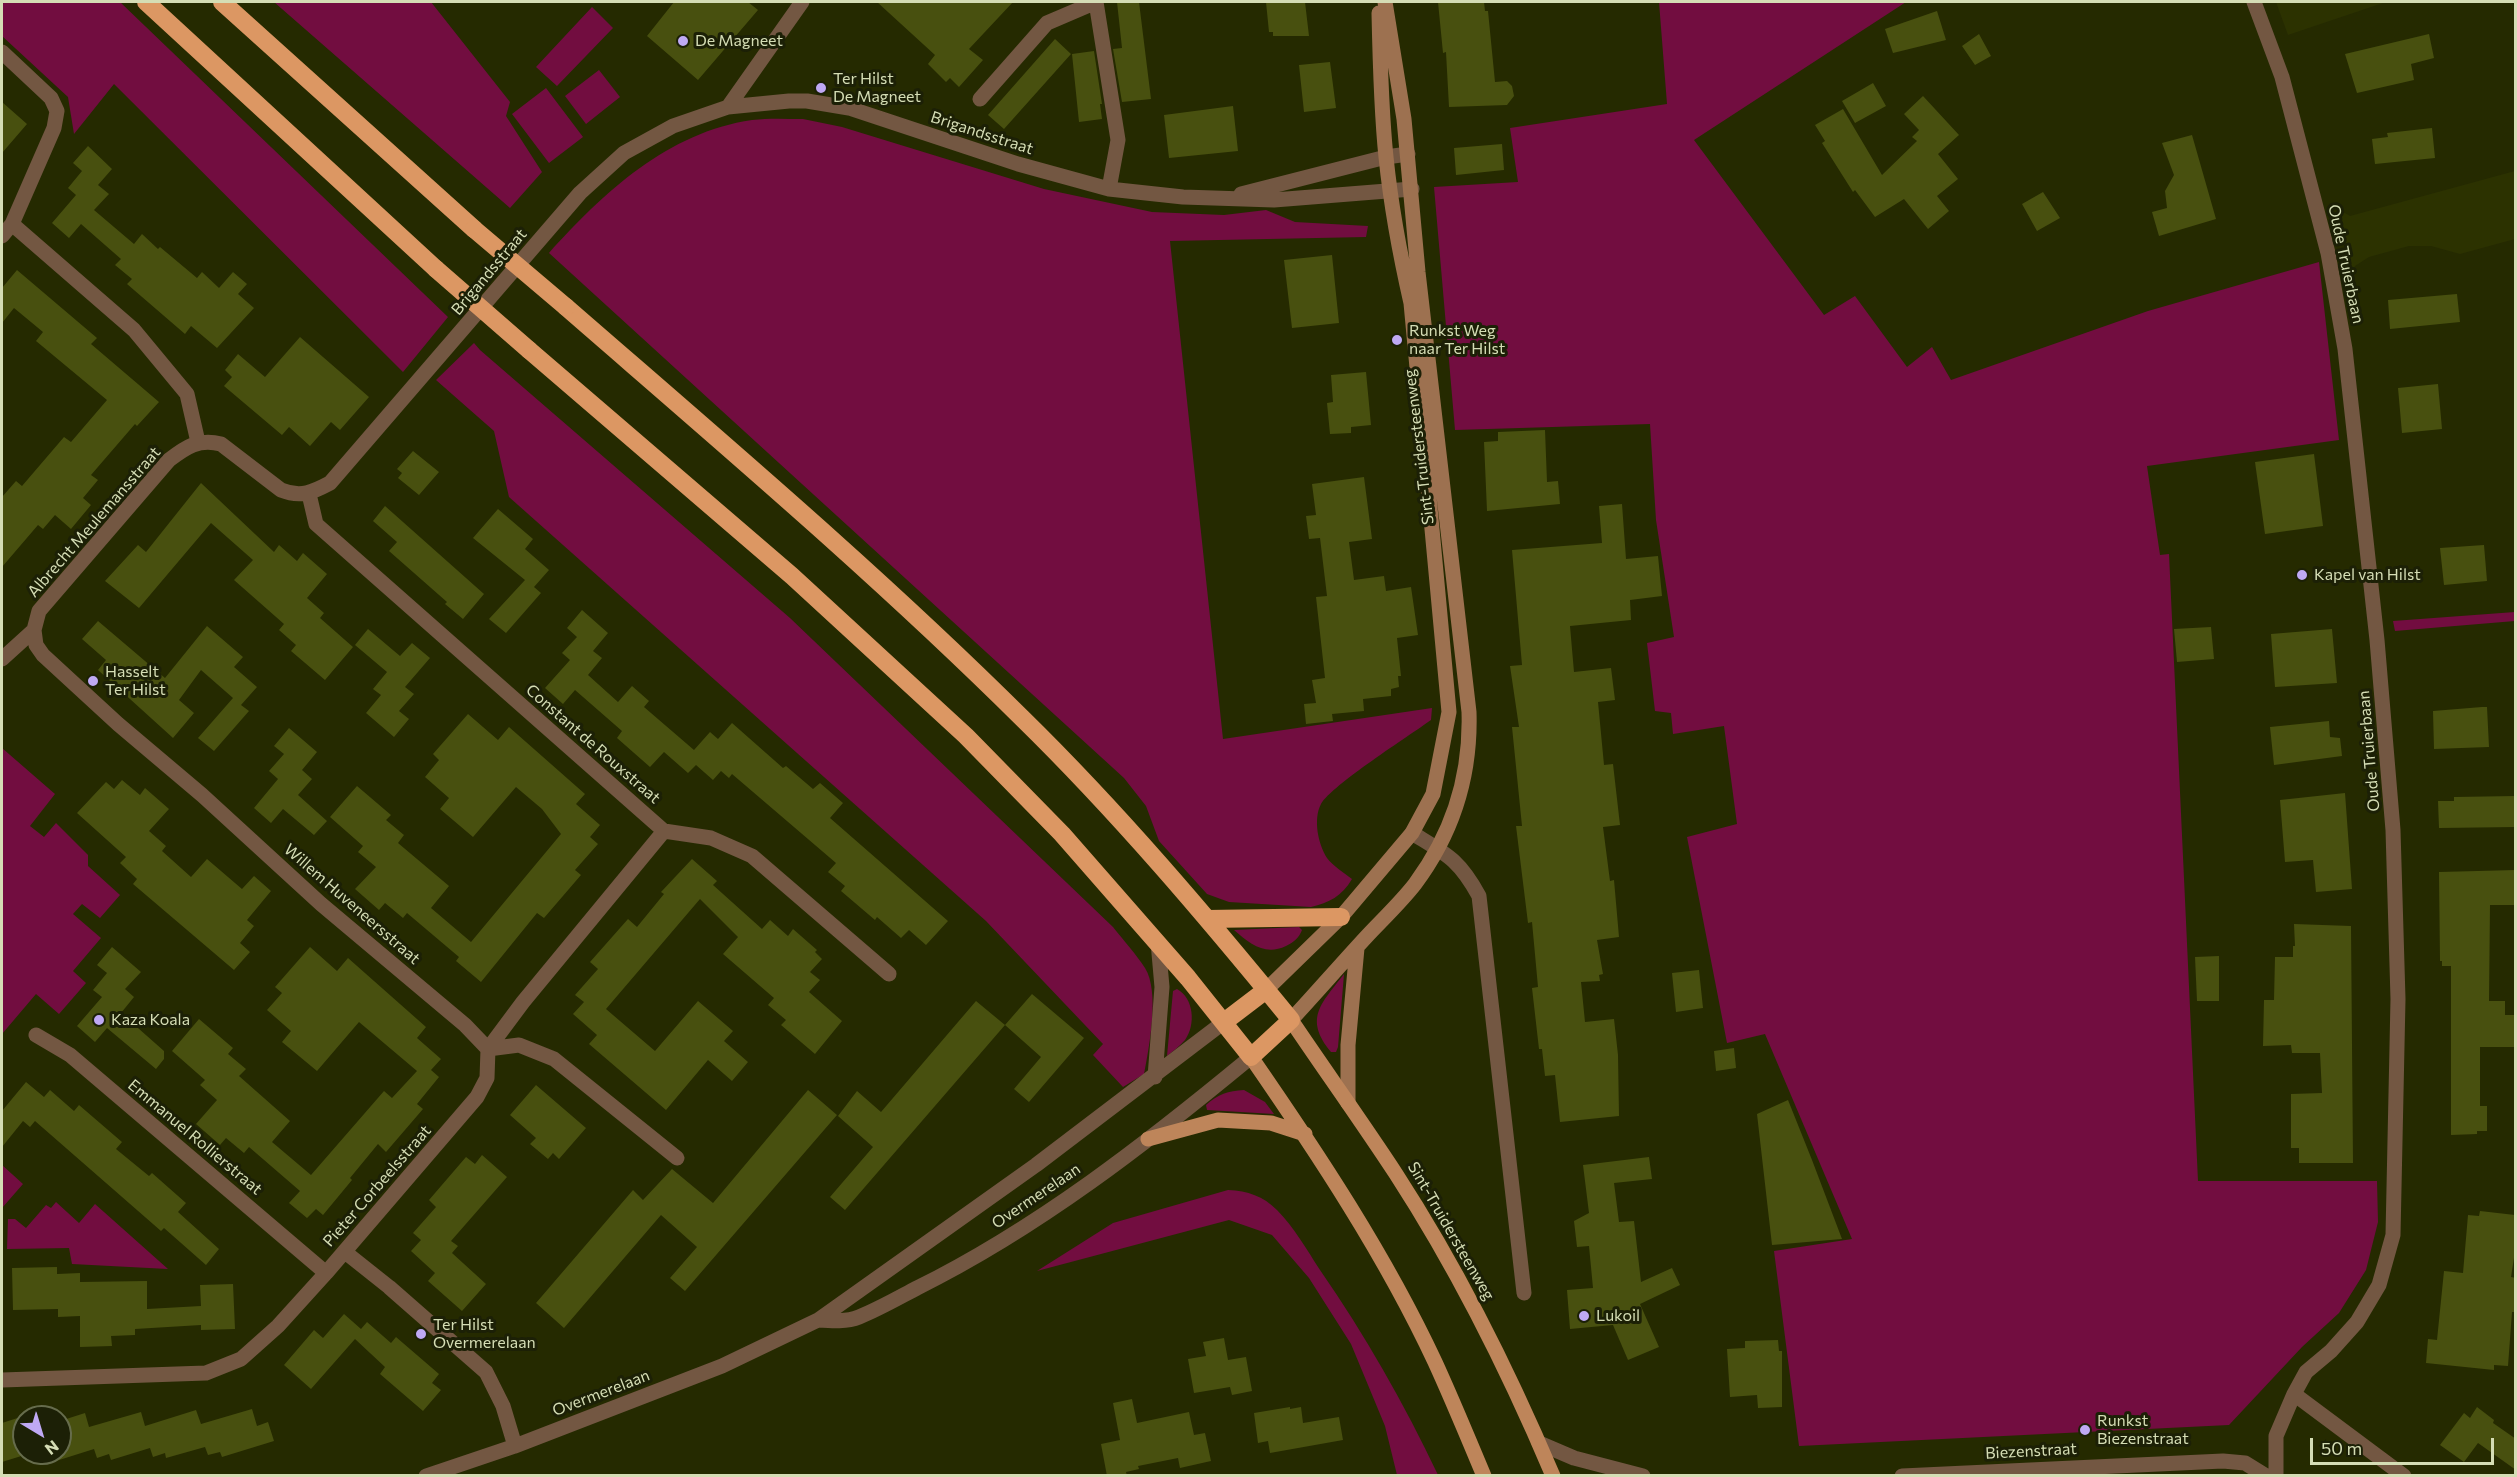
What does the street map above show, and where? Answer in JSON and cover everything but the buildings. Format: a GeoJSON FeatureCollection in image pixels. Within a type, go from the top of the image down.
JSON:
{"type":"FeatureCollection","features":[{"type":"Feature","properties":{"kind":"highway"},"geometry":{"type":"LineString","coordinates":[[146,2],[436,269],[792,576],[966,736],[1062,834],[1158,942],[1251,1057]]}},
{"type":"Feature","properties":{"kind":"highway"},"geometry":{"type":"LineString","coordinates":[[222,2],[474,229],[823,531],[1023,718],[1180,886],[1266,990]]}},
{"type":"Feature","properties":{"kind":"highway"},"geometry":{"type":"LineString","coordinates":[[1207,919],[1341,916]]}},
{"type":"Feature","properties":{"kind":"highway","name":"Sint-Truidersteenweg"},"geometry":{"type":"LineString","coordinates":[[1224,1022],[1266,990],[1291,1020],[1251,1057]]}},
{"type":"Feature","properties":{"kind":"main road","name":"Sint-Truidersteenweg"},"geometry":{"type":"LineString","coordinates":[[1266,990],[1341,916],[1412,833],[1433,794],[1449,712],[1411,303],[1397,237],[1386,157],[1381,89],[1379,2]]}},
{"type":"Feature","properties":{"kind":"main road","name":"Sint-Truidersteenweg"},"geometry":{"type":"LineString","coordinates":[[1385,2],[1404,119],[1470,730],[1467,768],[1458,806],[1437,849],[1414,885],[1291,1020],[1397,1175],[1439,1245],[1490,1340],[1553,1476]]}},
{"type":"Feature","properties":{"kind":"main road"},"geometry":{"type":"LineString","coordinates":[[1348,1103],[1348,1045],[1357,948]]}},
{"type":"Feature","properties":{"kind":"main road"},"geometry":{"type":"LineString","coordinates":[[1251,1057],[1305,1134],[1385,1269],[1429,1350],[1484,1476]]}},
{"type":"Feature","properties":{"kind":"main road"},"geometry":{"type":"LineString","coordinates":[[1148,1139],[1218,1120],[1271,1123],[1305,1134]]}},
{"type":"Feature","properties":{"kind":"street"},"geometry":{"type":"LineString","coordinates":[[728,107],[802,2]]}},
{"type":"Feature","properties":{"kind":"street"},"geometry":{"type":"LineString","coordinates":[[980,99],[1047,23],[1096,2],[1118,140],[1109,189]]}},
{"type":"Feature","properties":{"kind":"street","name":"Oude Truierbaan"},"geometry":{"type":"LineString","coordinates":[[2254,2],[2282,77],[2325,242],[2345,350],[2377,639],[2391,807],[2398,977],[2393,1235],[2379,1285],[2357,1322],[2331,1351],[2306,1372],[2294,1394],[2276,1436],[2276,1476]]}},
{"type":"Feature","properties":{"kind":"street"},"geometry":{"type":"LineString","coordinates":[[2,52],[51,98],[57,111],[54,128],[7,230],[134,330],[187,394],[198,442],[210,441],[221,444],[281,490],[292,495],[309,494]]}},
{"type":"Feature","properties":{"kind":"street","name":"Brigandsstraat"},"geometry":{"type":"LineString","coordinates":[[309,494],[330,483],[580,193],[624,153],[673,126],[728,107],[807,101],[849,108],[1018,164],[1109,189],[1183,197],[1274,200],[1412,189]]}},
{"type":"Feature","properties":{"kind":"street","name":"Brigandsstraat"},"geometry":{"type":"LineString","coordinates":[[1226,198],[1386,157],[1408,154]]}},
{"type":"Feature","properties":{"kind":"street","name":"Albrecht Meulemansstraat"},"geometry":{"type":"LineString","coordinates":[[2,658],[34,630],[39,611],[169,460],[198,442]]}},
{"type":"Feature","properties":{"kind":"street","name":"Constant de Rouxstraat"},"geometry":{"type":"LineString","coordinates":[[309,494],[316,524],[664,831]]}},
{"type":"Feature","properties":{"kind":"street","name":"Willem Huveneersstraat"},"geometry":{"type":"LineString","coordinates":[[34,630],[36,645],[51,663],[118,724],[202,795],[321,904],[465,1025],[488,1049]]}},
{"type":"Feature","properties":{"kind":"street"},"geometry":{"type":"LineString","coordinates":[[488,1049],[523,1002],[664,831],[711,838],[752,856],[889,974]]}},
{"type":"Feature","properties":{"kind":"street"},"geometry":{"type":"LineString","coordinates":[[1412,833],[1448,855],[1466,872],[1479,896],[1524,1293]]}},
{"type":"Feature","properties":{"kind":"street"},"geometry":{"type":"LineString","coordinates":[[1155,1077],[1162,987],[1158,942]]}},
{"type":"Feature","properties":{"kind":"street","name":"Overmerelaan"},"geometry":{"type":"LineString","coordinates":[[426,1476],[515,1446],[722,1366],[818,1320],[1036,1165],[1155,1077],[1224,1022]]}},
{"type":"Feature","properties":{"kind":"street","name":"Emmanuel Rollierstraat"},"geometry":{"type":"LineString","coordinates":[[36,1035],[70,1055],[326,1273]]}},
{"type":"Feature","properties":{"kind":"street"},"geometry":{"type":"LineString","coordinates":[[488,1049],[519,1044],[554,1059],[677,1158]]}},
{"type":"Feature","properties":{"kind":"street","name":"Pieter Corbeelsstraat"},"geometry":{"type":"LineString","coordinates":[[2,1380],[206,1372],[241,1359],[278,1326],[345,1252],[477,1097],[487,1078],[488,1049]]}},
{"type":"Feature","properties":{"kind":"street","name":"Overmerelaan"},"geometry":{"type":"LineString","coordinates":[[818,1320],[839,1321],[858,1318],[953,1270],[1071,1195],[1148,1139],[1251,1057]]}},
{"type":"Feature","properties":{"kind":"street"},"geometry":{"type":"LineString","coordinates":[[345,1252],[486,1372],[503,1406],[515,1446]]}},
{"type":"Feature","properties":{"kind":"street"},"geometry":{"type":"LineString","coordinates":[[2294,1394],[2404,1476]]}},
{"type":"Feature","properties":{"kind":"street"},"geometry":{"type":"LineString","coordinates":[[1539,1443],[1574,1458],[1643,1476]]}},
{"type":"Feature","properties":{"kind":"street","name":"Biezenstraat"},"geometry":{"type":"LineString","coordinates":[[1902,1476],[2223,1461],[2245,1463],[2266,1476]]}},
{"type":"Feature","properties":{"kind":"shaded area"},"geometry":{"type":"Polygon","coordinates":[[[2,2],[120,2],[448,317],[403,372],[114,84],[74,134],[68,97],[2,36],[2,2]]]}},
{"type":"Feature","properties":{"kind":"shaded area"},"geometry":{"type":"Polygon","coordinates":[[[274,2],[431,2],[510,102],[506,116],[542,172],[510,208],[274,2]]]}},
{"type":"Feature","properties":{"kind":"shaded area"},"geometry":{"type":"Polygon","coordinates":[[[1659,2],[1906,2],[1694,140],[1824,315],[1855,296],[1907,367],[1932,347],[1951,380],[2148,311],[2319,262],[2339,440],[2147,466],[2160,555],[2169,554],[2198,1181],[2377,1181],[2378,1222],[2366,1270],[2339,1313],[2302,1347],[2229,1425],[1799,1446],[1774,1251],[1852,1239],[1765,1034],[1727,1043],[1687,837],[1737,824],[1724,726],[1673,734],[1671,713],[1655,711],[1647,643],[1674,637],[1656,520],[1650,424],[1455,430],[1434,187],[1518,182],[1510,128],[1667,104],[1659,2]]]}},
{"type":"Feature","properties":{"kind":"shaded area"},"geometry":{"type":"Polygon","coordinates":[[[2276,2],[2386,2],[2288,35],[2276,2]]]}},
{"type":"Feature","properties":{"kind":"shaded area"},"geometry":{"type":"Polygon","coordinates":[[[592,7],[613,28],[557,86],[536,67],[592,7]]]}},
{"type":"Feature","properties":{"kind":"shaded area"},"geometry":{"type":"Polygon","coordinates":[[[599,70],[620,97],[586,124],[565,96],[599,70]]]}},
{"type":"Feature","properties":{"kind":"shaded area"},"geometry":{"type":"Polygon","coordinates":[[[546,88],[583,137],[549,163],[512,114],[546,88]]]}},
{"type":"Feature","properties":{"kind":"shaded area"},"geometry":{"type":"Polygon","coordinates":[[[758,119],[803,119],[842,127],[1044,189],[1152,212],[1224,215],[1266,210],[1295,222],[1368,226],[1366,237],[1170,241],[1223,739],[1432,708],[1431,720],[1355,773],[1321,804],[1317,824],[1324,852],[1332,864],[1352,879],[1334,898],[1311,907],[1229,902],[1207,894],[1159,841],[1146,806],[1124,778],[549,253],[592,209],[639,168],[692,137],[721,127],[758,119]]]}},
{"type":"Feature","properties":{"kind":"shaded area"},"geometry":{"type":"Polygon","coordinates":[[[2515,171],[2515,239],[2460,254],[2431,246],[2409,246],[2369,257],[2355,266],[2349,277],[2338,209],[2350,216],[2515,171]]]}},
{"type":"Feature","properties":{"kind":"shaded area"},"geometry":{"type":"Polygon","coordinates":[[[474,343],[790,618],[1113,927],[1145,968],[1152,991],[1152,1020],[1144,1074],[1123,1087],[1093,1055],[1103,1044],[986,921],[509,497],[494,431],[436,380],[474,343]]]}},
{"type":"Feature","properties":{"kind":"shaded area"},"geometry":{"type":"Polygon","coordinates":[[[2515,612],[2515,621],[2395,631],[2393,621],[2515,612]]]}},
{"type":"Feature","properties":{"kind":"shaded area"},"geometry":{"type":"Polygon","coordinates":[[[2,748],[55,794],[30,826],[44,837],[56,823],[88,855],[88,866],[120,895],[100,918],[82,904],[73,914],[101,938],[73,971],[86,983],[59,1014],[36,994],[2,1034],[2,748]]]}},
{"type":"Feature","properties":{"kind":"shaded area"},"geometry":{"type":"Polygon","coordinates":[[[1299,927],[1302,930],[1294,941],[1271,950],[1252,944],[1234,930],[1299,927]]]}},
{"type":"Feature","properties":{"kind":"shaded area"},"geometry":{"type":"Polygon","coordinates":[[[1344,974],[1338,1047],[1336,1052],[1331,1052],[1318,1030],[1317,1020],[1323,1002],[1344,974]]]}},
{"type":"Feature","properties":{"kind":"shaded area"},"geometry":{"type":"Polygon","coordinates":[[[1177,989],[1183,993],[1190,1005],[1191,1027],[1185,1040],[1167,1056],[1173,991],[1177,989]]]}},
{"type":"Feature","properties":{"kind":"shaded area"},"geometry":{"type":"Polygon","coordinates":[[[1244,1090],[1265,1102],[1274,1114],[1207,1110],[1206,1105],[1219,1096],[1244,1090]]]}},
{"type":"Feature","properties":{"kind":"shaded area"},"geometry":{"type":"Polygon","coordinates":[[[2,1165],[23,1184],[2,1208],[2,1165]]]}},
{"type":"Feature","properties":{"kind":"shaded area"},"geometry":{"type":"Polygon","coordinates":[[[1228,1190],[1249,1193],[1266,1201],[1295,1231],[1353,1319],[1383,1370],[1438,1475],[1397,1475],[1385,1426],[1351,1344],[1309,1278],[1272,1235],[1229,1220],[1037,1271],[1113,1223],[1228,1190]]]}},
{"type":"Feature","properties":{"kind":"shaded area"},"geometry":{"type":"Polygon","coordinates":[[[56,1202],[79,1223],[95,1204],[168,1269],[72,1264],[69,1248],[7,1249],[8,1219],[15,1219],[26,1228],[46,1205],[51,1208],[56,1202]]]}},
{"type":"Feature","properties":{"kind":"place","name":"De Magneet"},"geometry":{"type":"Point","coordinates":[683,41]}},
{"type":"Feature","properties":{"kind":"place","name":"Ter Hilst De Magneet"},"geometry":{"type":"Point","coordinates":[821,88]}},
{"type":"Feature","properties":{"kind":"place","name":"Runkst Weg naar Ter Hilst"},"geometry":{"type":"Point","coordinates":[1397,340]}},
{"type":"Feature","properties":{"kind":"place","name":"Kapel van Hilst"},"geometry":{"type":"Point","coordinates":[2302,575]}},
{"type":"Feature","properties":{"kind":"place","name":"Hasselt Ter Hilst"},"geometry":{"type":"Point","coordinates":[93,681]}},
{"type":"Feature","properties":{"kind":"place","name":"Kaza Koala"},"geometry":{"type":"Point","coordinates":[99,1020]}},
{"type":"Feature","properties":{"kind":"place","name":"Lukoil"},"geometry":{"type":"Point","coordinates":[1584,1316]}},
{"type":"Feature","properties":{"kind":"place","name":"Ter Hilst Overmerelaan"},"geometry":{"type":"Point","coordinates":[421,1334]}},
{"type":"Feature","properties":{"kind":"place","name":"Runkst Biezenstraat"},"geometry":{"type":"Point","coordinates":[2085,1430]}}]}
